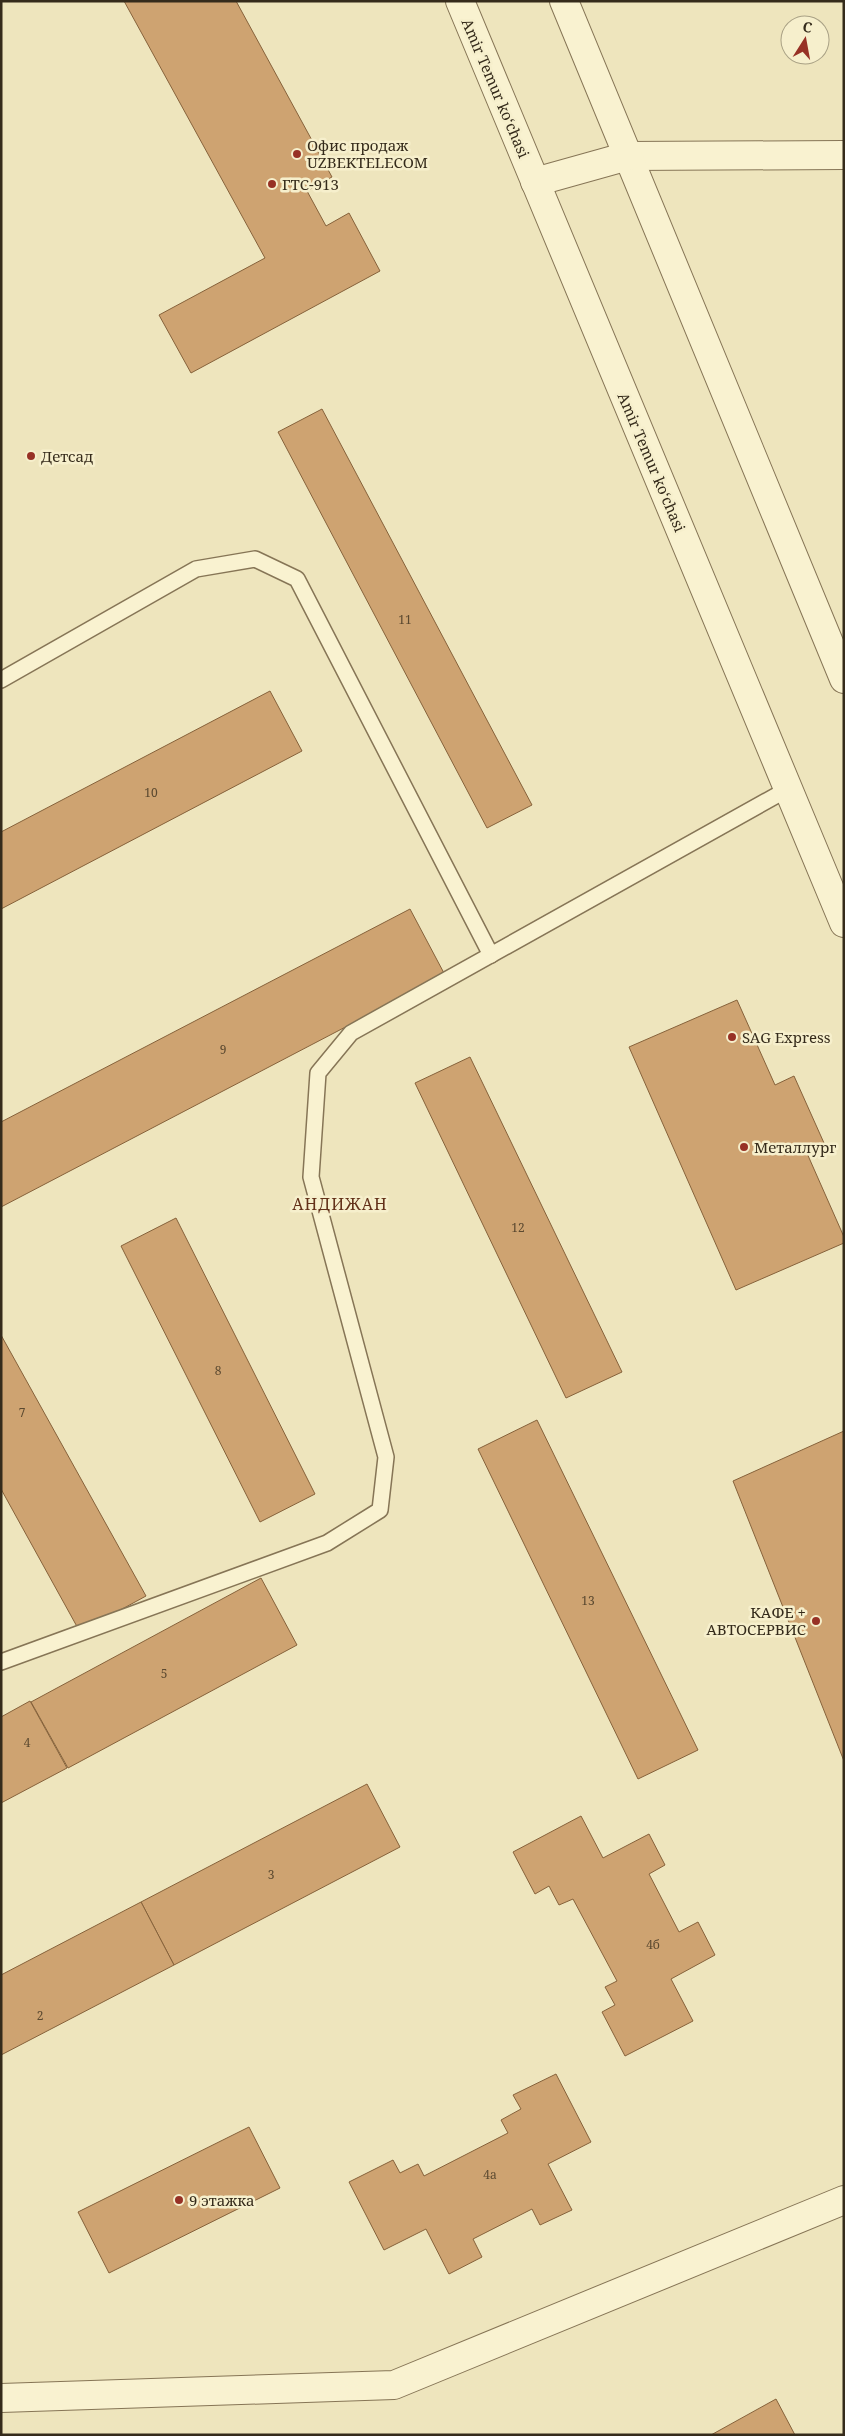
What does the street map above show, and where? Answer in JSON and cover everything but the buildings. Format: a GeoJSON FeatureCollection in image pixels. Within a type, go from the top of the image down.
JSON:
{"type":"FeatureCollection","features":[{"type":"Feature","properties":{"kind":"street","name":"Amir Temur koʻchasi"},"geometry":{"type":"LineString","coordinates":[[460,1],[844,923]]}},
{"type":"Feature","properties":{"kind":"street"},"geometry":{"type":"LineString","coordinates":[[564,1],[844,679]]}},
{"type":"Feature","properties":{"kind":"street"},"geometry":{"type":"LineString","coordinates":[[535,182],[628,156],[844,154]]}},
{"type":"Feature","properties":{"kind":"street"},"geometry":{"type":"LineString","coordinates":[[1,2398],[394,2385],[844,2200]]}},
{"type":"Feature","properties":{"kind":"lane"},"geometry":{"type":"LineString","coordinates":[[1,680],[196,569],[255,559],[297,580],[491,955]]}},
{"type":"Feature","properties":{"kind":"lane"},"geometry":{"type":"LineString","coordinates":[[1,1662],[327,1543],[380,1510],[386,1457],[311,1177],[318,1074],[351,1033],[788,789]]}},
{"type":"Feature","properties":{"kind":"place","name":"Офис продаж UZBEKTELECOM"},"geometry":{"type":"Point","coordinates":[297,154]}},
{"type":"Feature","properties":{"kind":"place","name":"ГТС-913"},"geometry":{"type":"Point","coordinates":[272,184]}},
{"type":"Feature","properties":{"kind":"place","name":"Детсад"},"geometry":{"type":"Point","coordinates":[31,456]}},
{"type":"Feature","properties":{"kind":"place","name":"SAG Express"},"geometry":{"type":"Point","coordinates":[732,1037]}},
{"type":"Feature","properties":{"kind":"place","name":"Металлург"},"geometry":{"type":"Point","coordinates":[744,1147]}},
{"type":"Feature","properties":{"kind":"place","name":"КАФЕ + АВТОСЕРВИС"},"geometry":{"type":"Point","coordinates":[816,1621]}},
{"type":"Feature","properties":{"kind":"place","name":"9 этажка"},"geometry":{"type":"Point","coordinates":[179,2200]}},
{"type":"Feature","properties":{"kind":"district","name":"АНДИЖАН"},"geometry":{"type":"Point","coordinates":[340,1204]}}]}
